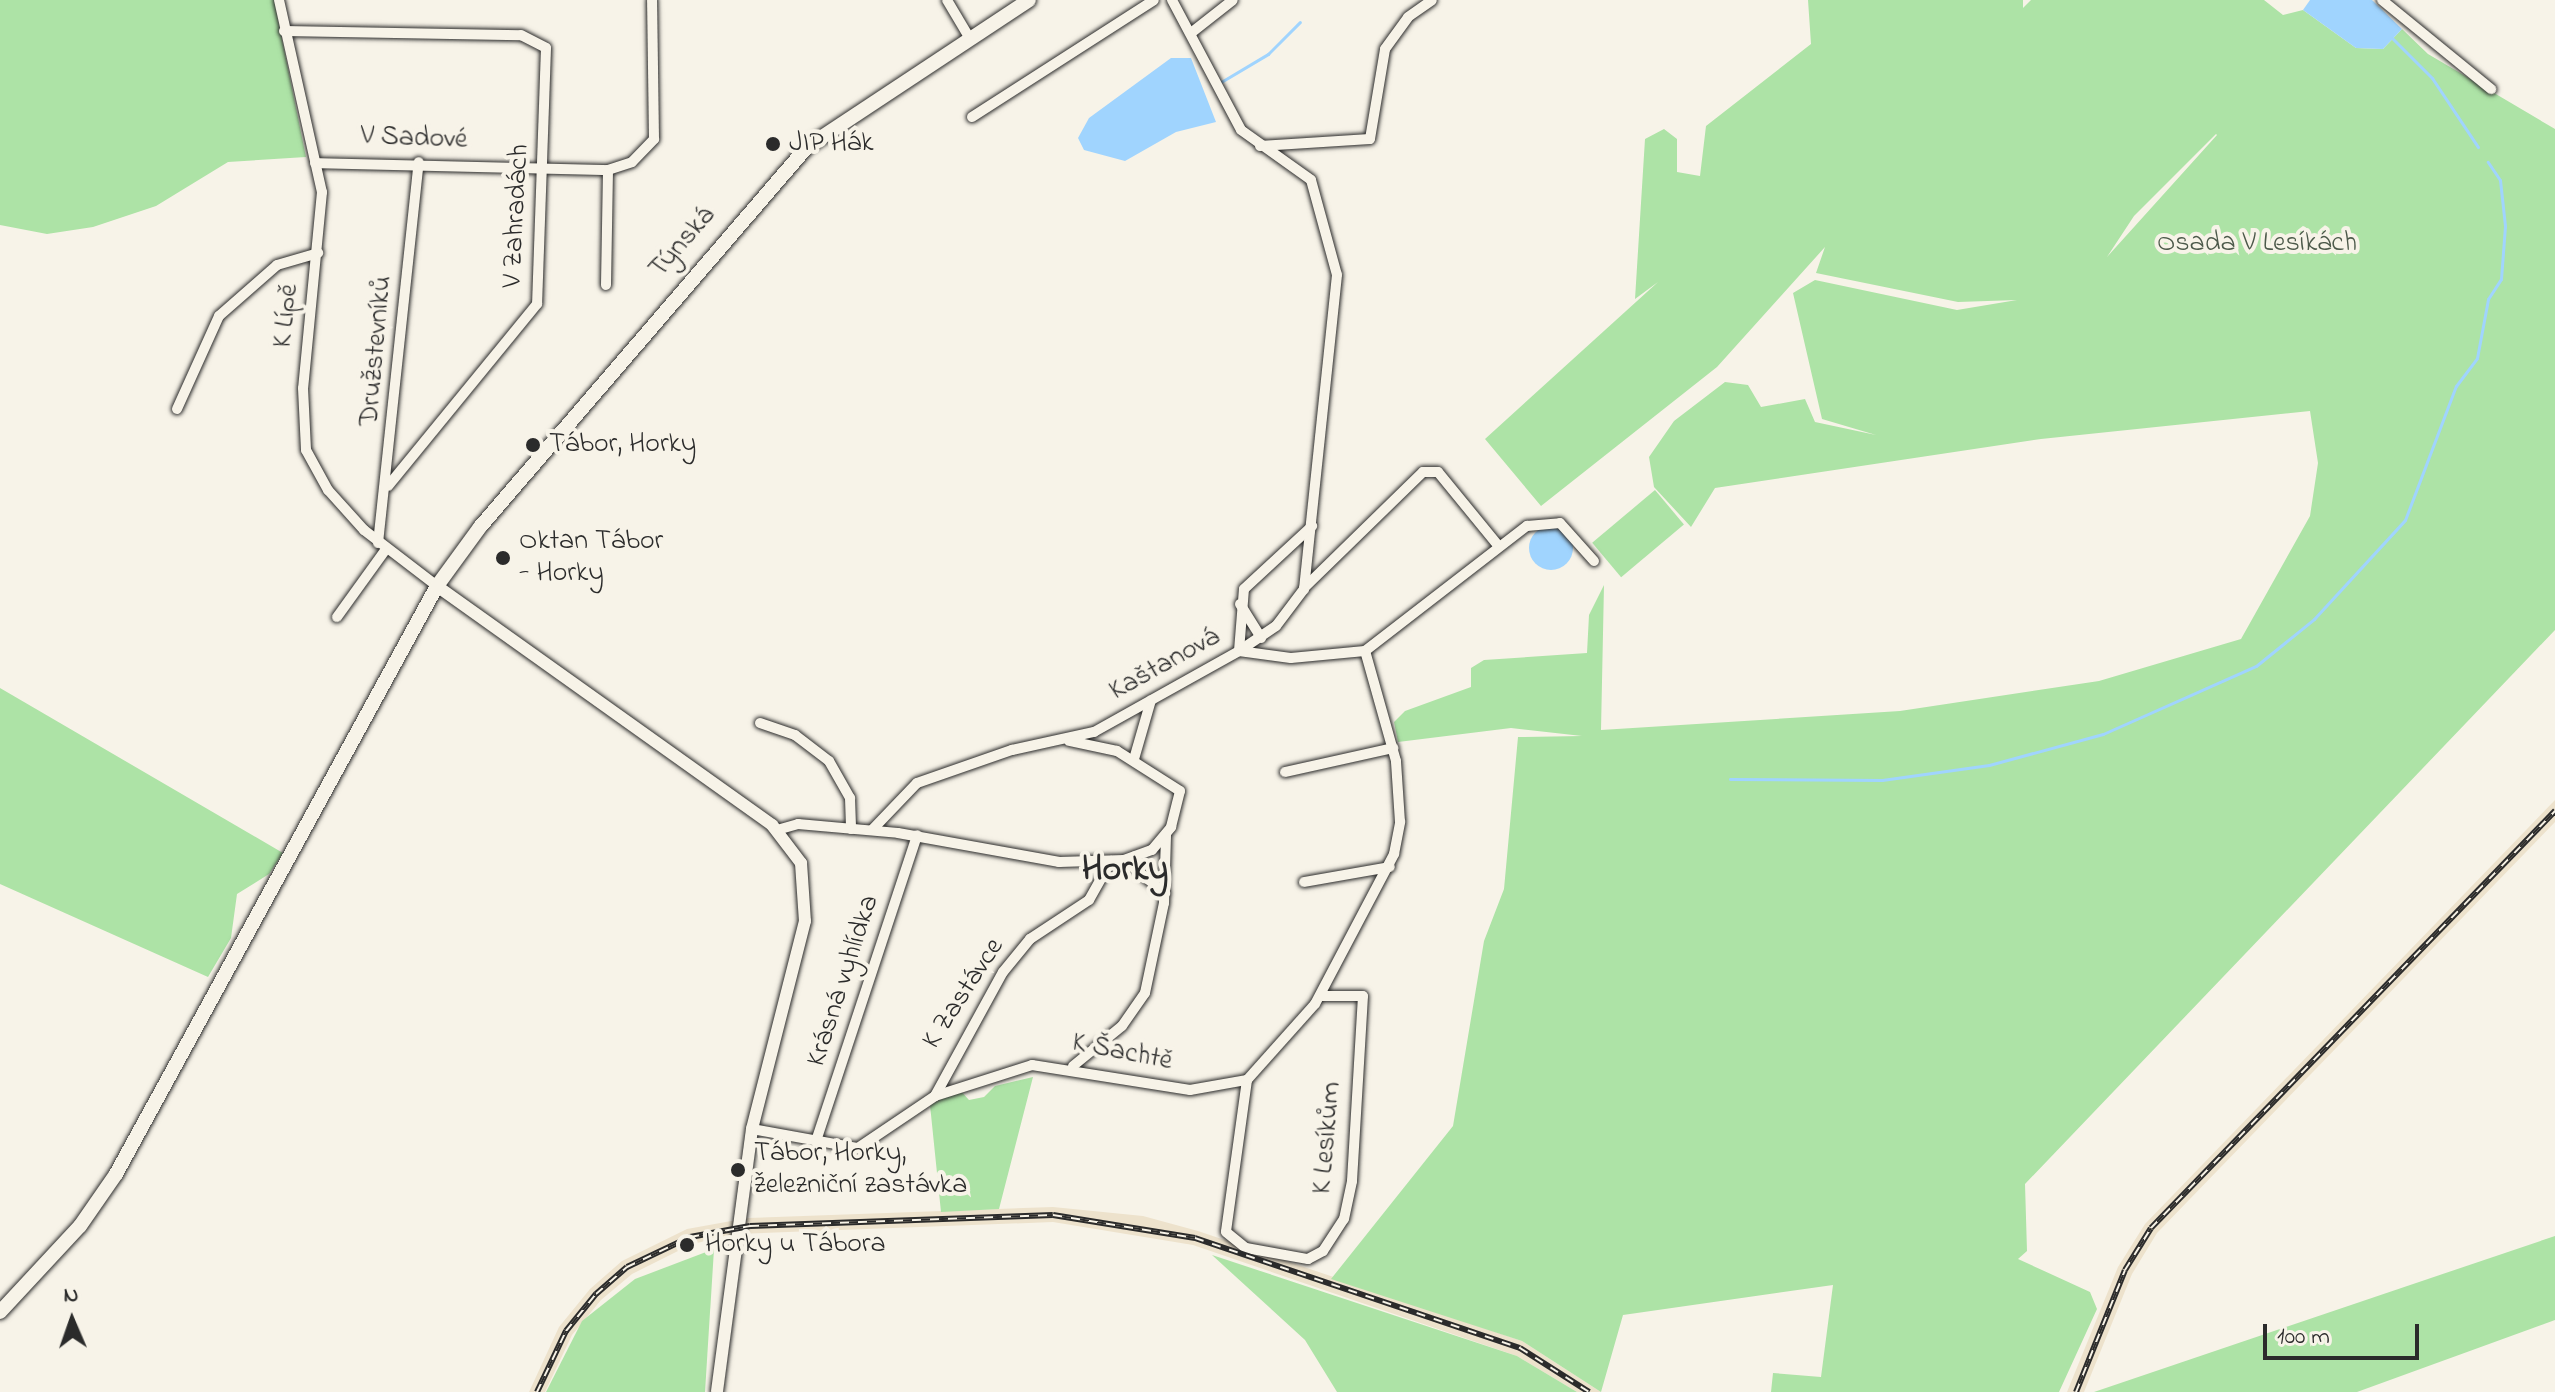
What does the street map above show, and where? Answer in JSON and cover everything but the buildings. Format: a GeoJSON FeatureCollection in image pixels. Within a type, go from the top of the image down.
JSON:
{"type":"FeatureCollection","features":[{"type":"Feature","properties":{"kind":"main road","name":"Týnská"},"geometry":{"type":"LineString","coordinates":[[0,1312],[80,1226],[116,1174],[437,586],[779,174],[849,113],[1029,0]]}},
{"type":"Feature","properties":{"kind":"street","name":"K Lípě"},"geometry":{"type":"LineString","coordinates":[[279,0],[323,203],[305,443],[328,490],[382,546],[437,586]]}},
{"type":"Feature","properties":{"kind":"street"},"geometry":{"type":"LineString","coordinates":[[606,285],[608,170],[632,162],[654,143],[652,0]]}},
{"type":"Feature","properties":{"kind":"street"},"geometry":{"type":"LineString","coordinates":[[947,0],[969,37]]}},
{"type":"Feature","properties":{"kind":"street"},"geometry":{"type":"LineString","coordinates":[[972,117],[1154,0]]}},
{"type":"Feature","properties":{"kind":"street"},"geometry":{"type":"LineString","coordinates":[[1172,0],[1191,33],[1221,102],[1258,146],[1311,180],[1336,266],[1304,589]]}},
{"type":"Feature","properties":{"kind":"street"},"geometry":{"type":"LineString","coordinates":[[1191,33],[1233,0]]}},
{"type":"Feature","properties":{"kind":"street"},"geometry":{"type":"LineString","coordinates":[[1258,146],[1370,139],[1385,49],[1432,0]]}},
{"type":"Feature","properties":{"kind":"street"},"geometry":{"type":"LineString","coordinates":[[2382,0],[2491,89]]}},
{"type":"Feature","properties":{"kind":"street","name":"V Zahradách"},"geometry":{"type":"LineString","coordinates":[[284,31],[542,41],[548,65],[536,308],[388,486]]}},
{"type":"Feature","properties":{"kind":"street","name":"V Sadové"},"geometry":{"type":"LineString","coordinates":[[315,163],[419,162],[608,170]]}},
{"type":"Feature","properties":{"kind":"street","name":"Družstevníků"},"geometry":{"type":"LineString","coordinates":[[382,546],[419,162]]}},
{"type":"Feature","properties":{"kind":"street"},"geometry":{"type":"LineString","coordinates":[[177,409],[197,351],[219,316],[277,265],[318,253]]}},
{"type":"Feature","properties":{"kind":"street"},"geometry":{"type":"LineString","coordinates":[[1239,651],[1261,638],[1304,589],[1423,472],[1438,472],[1497,544]]}},
{"type":"Feature","properties":{"kind":"street"},"geometry":{"type":"LineString","coordinates":[[1247,1080],[1320,996],[1390,867],[1400,822],[1393,748],[1365,651],[1497,544],[1527,526],[1556,521],[1594,561]]}},
{"type":"Feature","properties":{"kind":"street"},"geometry":{"type":"LineString","coordinates":[[1239,651],[1240,604],[1249,582],[1312,526]]}},
{"type":"Feature","properties":{"kind":"street"},"geometry":{"type":"LineString","coordinates":[[337,617],[382,546]]}},
{"type":"Feature","properties":{"kind":"street"},"geometry":{"type":"LineString","coordinates":[[437,586],[777,830],[801,863],[808,902],[752,1129],[717,1392]]}},
{"type":"Feature","properties":{"kind":"street"},"geometry":{"type":"LineString","coordinates":[[1240,604],[1261,638]]}},
{"type":"Feature","properties":{"kind":"street","name":"Kaštanová"},"geometry":{"type":"LineString","coordinates":[[872,830],[917,783],[1094,732],[1239,651],[1291,658],[1365,651]]}},
{"type":"Feature","properties":{"kind":"street"},"geometry":{"type":"LineString","coordinates":[[1134,759],[1153,698]]}},
{"type":"Feature","properties":{"kind":"street"},"geometry":{"type":"LineString","coordinates":[[760,723],[795,735],[829,761],[850,798],[851,829]]}},
{"type":"Feature","properties":{"kind":"street"},"geometry":{"type":"LineString","coordinates":[[1064,740],[1134,759],[1180,791],[1166,835],[1165,893],[1141,1001],[1073,1066]]}},
{"type":"Feature","properties":{"kind":"street"},"geometry":{"type":"LineString","coordinates":[[1285,772],[1393,748]]}},
{"type":"Feature","properties":{"kind":"street"},"geometry":{"type":"LineString","coordinates":[[777,830],[798,824],[917,835],[1032,860],[1124,860],[1166,835]]}},
{"type":"Feature","properties":{"kind":"street","name":"Krásná vyhlídka"},"geometry":{"type":"LineString","coordinates":[[816,1141],[917,835]]}},
{"type":"Feature","properties":{"kind":"street"},"geometry":{"type":"LineString","coordinates":[[1124,860],[1165,893]]}},
{"type":"Feature","properties":{"kind":"street","name":"K Zastávce"},"geometry":{"type":"LineString","coordinates":[[935,1096],[956,1045],[1015,956],[1089,900],[1111,861]]}},
{"type":"Feature","properties":{"kind":"street"},"geometry":{"type":"LineString","coordinates":[[1304,882],[1390,867]]}},
{"type":"Feature","properties":{"kind":"street","name":"K Lesíkům"},"geometry":{"type":"LineString","coordinates":[[1247,1080],[1226,1232],[1256,1251],[1308,1259],[1323,1251],[1344,1219],[1349,1194],[1363,996],[1320,996]]}},
{"type":"Feature","properties":{"kind":"street","name":"K Šachtě"},"geometry":{"type":"LineString","coordinates":[[752,1129],[858,1148],[935,1096],[1006,1069],[1073,1066],[1190,1090],[1247,1080]]}},
{"type":"Feature","properties":{"kind":"shaded area"},"geometry":{"type":"Polygon","coordinates":[[[2555,800],[2555,822],[2157,1233],[2132,1274],[2084,1392],[2067,1392],[2118,1267],[2145,1224],[2555,800]]]}},
{"type":"Feature","properties":{"kind":"shaded area"},"geometry":{"type":"Polygon","coordinates":[[[1053,1207],[1143,1216],[1198,1231],[1522,1341],[1601,1392],[1577,1392],[1517,1356],[1193,1245],[1053,1222],[739,1234],[692,1244],[632,1274],[601,1300],[572,1335],[545,1392],[529,1392],[559,1327],[590,1289],[622,1261],[687,1229],[748,1218],[1053,1207]]]}},
{"type":"Feature","properties":{"kind":"green space"},"geometry":{"type":"Polygon","coordinates":[[[0,0],[274,0],[306,157],[228,162],[156,206],[93,227],[47,234],[0,225],[0,0]]]}},
{"type":"Feature","properties":{"kind":"green space","name":"Osada V Lesíkách"},"geometry":{"type":"Polygon","coordinates":[[[1808,0],[2023,0],[2023,8],[2031,0],[2264,0],[2283,15],[2303,10],[2356,48],[2383,49],[2402,29],[2428,54],[2555,129],[2555,630],[2025,1184],[2027,1251],[2018,1259],[2090,1292],[2097,1309],[2059,1392],[1771,1392],[1773,1373],[1821,1377],[1833,1285],[1623,1315],[1601,1392],[1522,1341],[1331,1279],[1453,1126],[1484,941],[1504,889],[1518,737],[1582,736],[1511,728],[1398,742],[1394,722],[1405,711],[1471,687],[1471,668],[1484,660],[1587,653],[1589,615],[1604,585],[1601,730],[1900,711],[2099,681],[2241,639],[2310,516],[2318,463],[2310,411],[2041,439],[1715,488],[1691,527],[1654,487],[1649,457],[1674,421],[1725,382],[1748,385],[1761,407],[1805,399],[1815,422],[1876,435],[1822,419],[1793,293],[1815,280],[1957,310],[2017,300],[1958,302],[1816,273],[1825,247],[1717,367],[1541,506],[1485,439],[1658,282],[1635,299],[1645,139],[1664,129],[1677,139],[1677,172],[1700,176],[1706,126],[1811,44],[1808,0]],[[2217,135],[2134,216],[2107,257],[2217,135]]]}},
{"type":"Feature","properties":{"kind":"green space"},"geometry":{"type":"Polygon","coordinates":[[[1655,490],[1684,524],[1621,577],[1592,543],[1655,490]]]}},
{"type":"Feature","properties":{"kind":"green space"},"geometry":{"type":"Polygon","coordinates":[[[0,688],[283,853],[269,874],[237,894],[231,938],[208,977],[0,884],[0,688]]]}},
{"type":"Feature","properties":{"kind":"green space"},"geometry":{"type":"Polygon","coordinates":[[[1033,1077],[999,1209],[941,1212],[930,1105],[959,1089],[969,1100],[984,1097],[995,1086],[1033,1077]]]}},
{"type":"Feature","properties":{"kind":"green space"},"geometry":{"type":"Polygon","coordinates":[[[2555,1236],[2555,1320],[2357,1392],[2094,1392],[2555,1236]]]}},
{"type":"Feature","properties":{"kind":"green space"},"geometry":{"type":"Polygon","coordinates":[[[714,1249],[705,1392],[546,1392],[582,1321],[635,1279],[714,1249]]]}},
{"type":"Feature","properties":{"kind":"green space"},"geometry":{"type":"Polygon","coordinates":[[[1212,1255],[1517,1356],[1577,1392],[1337,1392],[1305,1340],[1212,1255]]]}},
{"type":"Feature","properties":{"kind":"water"},"geometry":{"type":"Polygon","coordinates":[[[2310,0],[2372,0],[2402,29],[2383,49],[2356,48],[2303,10],[2310,0]]]}},
{"type":"Feature","properties":{"kind":"water"},"geometry":{"type":"Polygon","coordinates":[[[1171,58],[1191,58],[1216,122],[1176,132],[1125,161],[1084,150],[1078,138],[1089,118],[1171,58]]]}},
{"type":"Feature","properties":{"kind":"water"},"geometry":{"type":"Polygon","coordinates":[[[1551,526],[1566,533],[1573,548],[1566,563],[1551,570],[1536,563],[1529,548],[1536,533],[1551,526]]]}},
{"type":"Feature","properties":{"kind":"waterway"},"geometry":{"type":"LineString","coordinates":[[1221,82],[1268,54],[1300,22]]}},
{"type":"Feature","properties":{"kind":"waterway"},"geometry":{"type":"LineString","coordinates":[[2392,38],[2432,78],[2478,147]]}},
{"type":"Feature","properties":{"kind":"waterway"},"geometry":{"type":"LineString","coordinates":[[1730,779],[1882,780],[1989,765],[2103,734],[2256,666],[2314,619],[2405,520],[2456,386],[2477,358],[2488,299],[2501,279],[2505,226],[2500,180],[2488,162]]}},
{"type":"Feature","properties":{"kind":"railway"},"geometry":{"type":"LineString","coordinates":[[2076,1392],[2125,1270],[2151,1228],[2555,811]]}},
{"type":"Feature","properties":{"kind":"railway"},"geometry":{"type":"LineString","coordinates":[[537,1392],[566,1331],[596,1294],[627,1267],[690,1237],[750,1226],[1053,1215],[1195,1238],[1520,1348],[1589,1392]]}},
{"type":"Feature","properties":{"kind":"place","name":"JIP Hák"},"geometry":{"type":"Point","coordinates":[773,144]}},
{"type":"Feature","properties":{"kind":"place","name":"Tábor, Horky"},"geometry":{"type":"Point","coordinates":[533,445]}},
{"type":"Feature","properties":{"kind":"place","name":"Oktan Tábor - Horky"},"geometry":{"type":"Point","coordinates":[503,558]}},
{"type":"Feature","properties":{"kind":"place","name":"Tábor, Horky, železniční zastávka"},"geometry":{"type":"Point","coordinates":[738,1170]}},
{"type":"Feature","properties":{"kind":"place","name":"Horky u Tábora"},"geometry":{"type":"Point","coordinates":[687,1245]}},
{"type":"Feature","properties":{"kind":"district","name":"Horky"},"geometry":{"type":"Point","coordinates":[1125,871]}}]}
